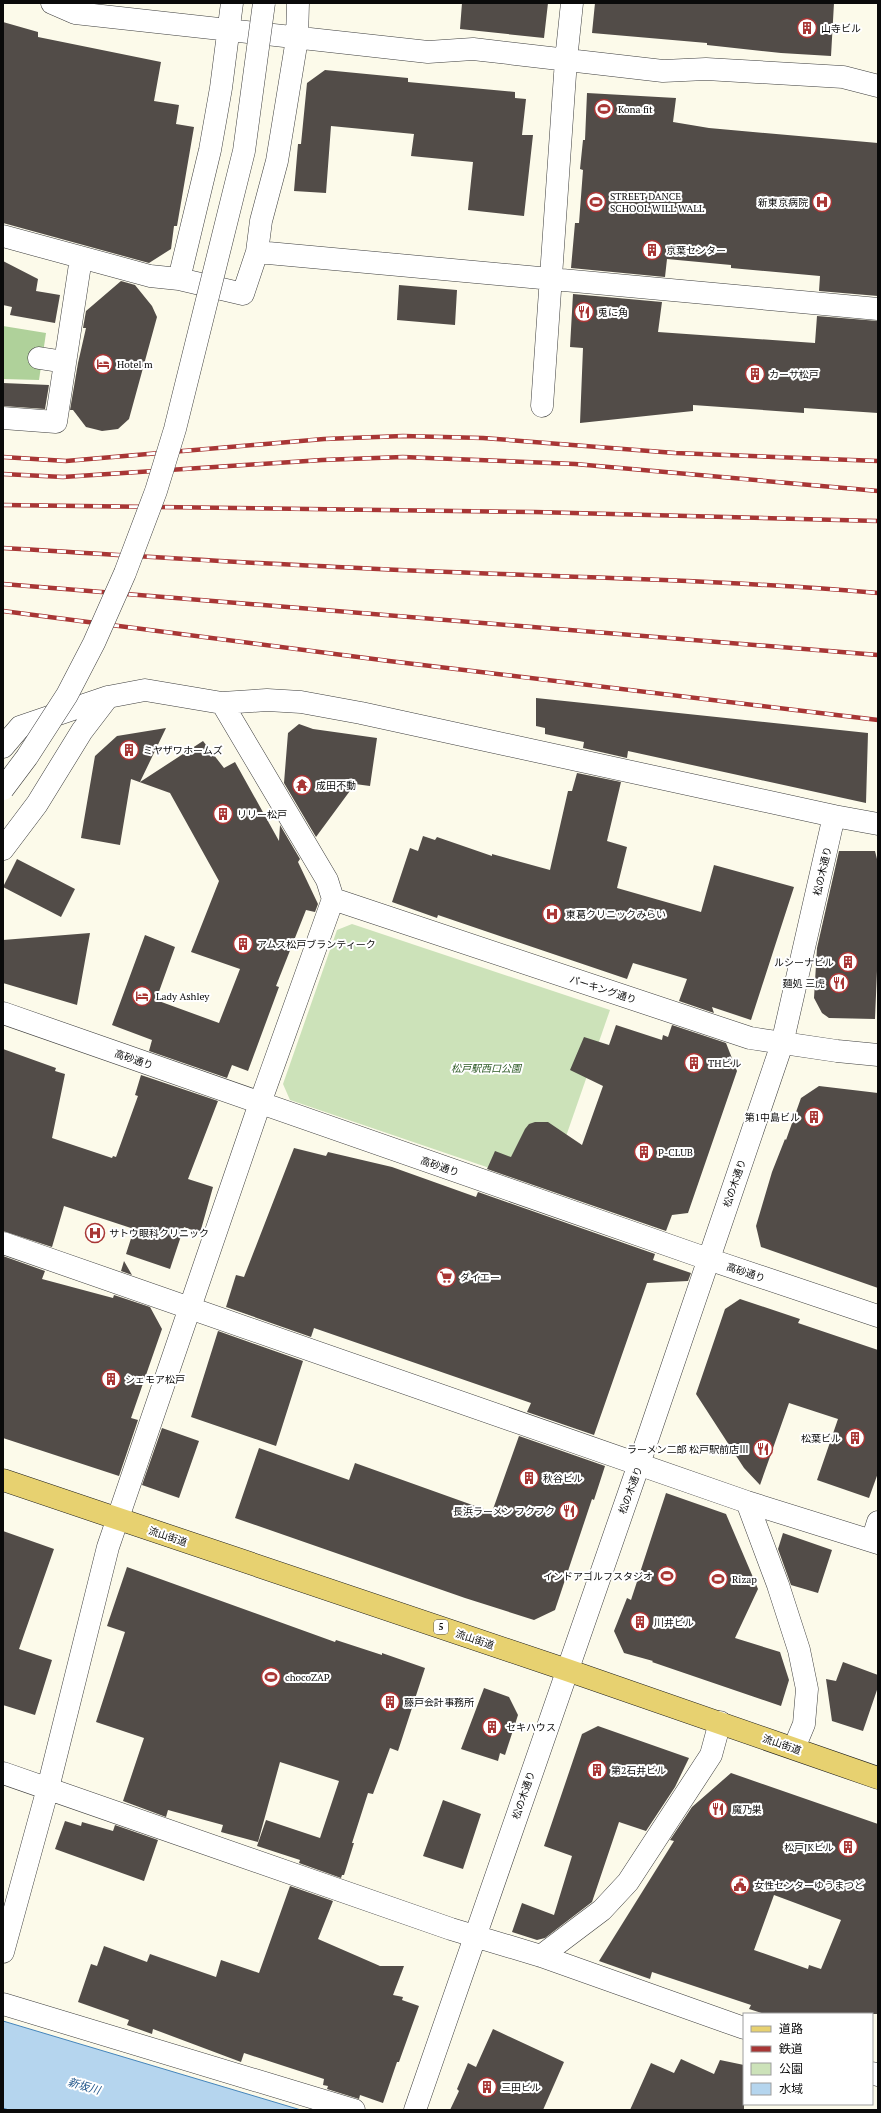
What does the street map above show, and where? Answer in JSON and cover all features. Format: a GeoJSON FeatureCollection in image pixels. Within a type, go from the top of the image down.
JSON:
{"type":"FeatureCollection","features":[{"type":"Feature","properties":{"kind":"main road","name":"流山街道"},"geometry":{"type":"LineString","coordinates":[[3,1480],[720,1722],[878,1778]]}},
{"type":"Feature","properties":{"kind":"street"},"geometry":{"type":"LineString","coordinates":[[52,3],[75,12],[297,39],[428,52],[473,49],[663,71],[706,69],[843,77],[878,86]]}},
{"type":"Feature","properties":{"kind":"street"},"geometry":{"type":"LineString","coordinates":[[178,278],[210,150],[221,88],[227,31],[232,3]]}},
{"type":"Feature","properties":{"kind":"street"},"geometry":{"type":"LineString","coordinates":[[3,789],[27,757],[74,682],[94,643],[122,580],[156,491],[177,421],[244,151],[264,3]]}},
{"type":"Feature","properties":{"kind":"street"},"geometry":{"type":"LineString","coordinates":[[3,236],[150,276],[178,278],[243,294],[257,252],[261,221],[276,161],[297,39],[298,3]]}},
{"type":"Feature","properties":{"kind":"street"},"geometry":{"type":"LineString","coordinates":[[542,406],[566,60],[572,3]]}},
{"type":"Feature","properties":{"kind":"street"},"geometry":{"type":"LineString","coordinates":[[257,252],[668,291],[878,309]]}},
{"type":"Feature","properties":{"kind":"street"},"geometry":{"type":"LineString","coordinates":[[3,418],[56,422],[81,258]]}},
{"type":"Feature","properties":{"kind":"street"},"geometry":{"type":"LineString","coordinates":[[39,358],[65,362]]}},
{"type":"Feature","properties":{"kind":"street"},"geometry":{"type":"LineString","coordinates":[[3,747],[20,728],[108,697],[145,690],[222,702],[267,700],[301,702],[354,711],[834,816],[878,824]]}},
{"type":"Feature","properties":{"kind":"street"},"geometry":{"type":"LineString","coordinates":[[3,849],[37,804],[82,731],[108,697]]}},
{"type":"Feature","properties":{"kind":"street"},"geometry":{"type":"LineString","coordinates":[[3,1952],[48,1788],[108,1547],[260,1103],[333,899],[327,880],[222,702]]}},
{"type":"Feature","properties":{"kind":"street","name":"松の木通り"},"geometry":{"type":"LineString","coordinates":[[415,2110],[474,1936],[639,1464],[782,1044],[834,816]]}},
{"type":"Feature","properties":{"kind":"street","name":"パーキング通り"},"geometry":{"type":"LineString","coordinates":[[333,899],[750,1038],[782,1044],[878,1055]]}},
{"type":"Feature","properties":{"kind":"street","name":"高砂通り"},"geometry":{"type":"LineString","coordinates":[[3,1013],[708,1259],[878,1316]]}},
{"type":"Feature","properties":{"kind":"street"},"geometry":{"type":"LineString","coordinates":[[3,1243],[747,1502],[876,1535]]}},
{"type":"Feature","properties":{"kind":"street"},"geometry":{"type":"LineString","coordinates":[[747,1502],[778,1585],[797,1643],[807,1689],[804,1724],[794,1748]]}},
{"type":"Feature","properties":{"kind":"street"},"geometry":{"type":"LineString","coordinates":[[541,1956],[602,1910],[628,1882],[711,1755],[720,1722]]}},
{"type":"Feature","properties":{"kind":"street"},"geometry":{"type":"LineString","coordinates":[[3,1773],[474,1936],[541,1956],[743,2028]]}},
{"type":"Feature","properties":{"kind":"street"},"geometry":{"type":"LineString","coordinates":[[3,2004],[354,2110]]}},
{"type":"Feature","properties":{"kind":"green space"},"geometry":{"type":"Polygon","coordinates":[[[3,326],[46,333],[39,380],[3,379],[3,326]]]}},
{"type":"Feature","properties":{"kind":"green space","name":"松戸駅西口公園"},"geometry":{"type":"Polygon","coordinates":[[[352,924],[610,1010],[548,1188],[290,1100],[283,1084],[337,930],[352,924]]]}},
{"type":"Feature","properties":{"kind":"water","name":"新坂川"},"geometry":{"type":"Polygon","coordinates":[[[3,2021],[301,2110],[9,2110],[3,2108],[3,2021]]]}},
{"type":"Feature","properties":{"kind":"building"},"geometry":{"type":"Polygon","coordinates":[[[462,3],[548,3],[544,38],[460,29],[462,3]]]}},
{"type":"Feature","properties":{"kind":"building"},"geometry":{"type":"Polygon","coordinates":[[[595,3],[834,3],[831,56],[781,53],[707,45],[707,43],[592,33],[595,3]]]}},
{"type":"Feature","properties":{"kind":"building"},"geometry":{"type":"Polygon","coordinates":[[[3,22],[38,32],[38,37],[161,62],[154,101],[179,105],[176,124],[194,127],[177,226],[174,226],[171,249],[149,263],[3,223],[3,22]]]}},
{"type":"Feature","properties":{"kind":"building"},"geometry":{"type":"Polygon","coordinates":[[[325,70],[408,78],[408,82],[515,92],[515,98],[526,99],[522,135],[533,135],[524,216],[468,210],[473,162],[411,156],[414,134],[331,126],[326,193],[294,191],[298,144],[301,144],[307,83],[325,70]]]}},
{"type":"Feature","properties":{"kind":"building"},"geometry":{"type":"Polygon","coordinates":[[[587,93],[676,98],[673,122],[709,128],[878,143],[878,296],[819,291],[820,276],[731,268],[731,265],[667,259],[665,277],[571,268],[575,223],[579,223],[583,170],[580,169],[583,140],[585,140],[587,93]]]}},
{"type":"Feature","properties":{"kind":"building"},"geometry":{"type":"Polygon","coordinates":[[[3,261],[38,279],[36,291],[60,295],[55,323],[10,315],[12,307],[3,305],[3,261]]]}},
{"type":"Feature","properties":{"kind":"building"},"geometry":{"type":"Polygon","coordinates":[[[121,281],[135,285],[152,306],[157,317],[129,419],[118,429],[102,431],[86,427],[73,410],[70,410],[86,328],[83,328],[86,311],[121,281]]]}},
{"type":"Feature","properties":{"kind":"building"},"geometry":{"type":"Polygon","coordinates":[[[399,285],[457,290],[455,325],[397,320],[399,285]]]}},
{"type":"Feature","properties":{"kind":"building"},"geometry":{"type":"Polygon","coordinates":[[[573,294],[662,302],[658,332],[815,343],[817,316],[878,321],[878,413],[804,408],[804,413],[693,405],[693,411],[580,423],[583,348],[570,347],[573,294]]]}},
{"type":"Feature","properties":{"kind":"building"},"geometry":{"type":"Polygon","coordinates":[[[3,383],[49,385],[45,409],[3,406],[3,383]]]}},
{"type":"Feature","properties":{"kind":"building"},"geometry":{"type":"Polygon","coordinates":[[[536,698],[868,733],[866,803],[628,751],[627,758],[583,748],[584,742],[545,734],[545,728],[536,726],[536,698]]]}},
{"type":"Feature","properties":{"kind":"building"},"geometry":{"type":"Polygon","coordinates":[[[299,724],[313,729],[377,738],[370,786],[355,784],[316,837],[284,783],[288,733],[299,724]]]}},
{"type":"Feature","properties":{"kind":"building"},"geometry":{"type":"Polygon","coordinates":[[[166,728],[140,782],[203,741],[224,768],[235,762],[279,841],[280,825],[300,859],[298,862],[318,904],[315,912],[306,910],[276,986],[279,987],[248,1071],[232,1065],[227,1078],[149,1051],[152,1040],[112,1025],[145,935],[175,947],[156,1000],[219,1023],[240,969],[191,952],[219,881],[170,793],[131,779],[120,845],[81,838],[95,756],[117,736],[166,728]]]}},
{"type":"Feature","properties":{"kind":"building"},"geometry":{"type":"Polygon","coordinates":[[[577,773],[621,782],[607,841],[627,847],[617,888],[701,912],[714,865],[794,887],[751,1020],[712,1007],[714,1013],[679,1001],[687,979],[633,963],[627,979],[438,915],[437,918],[392,902],[410,848],[418,851],[423,836],[435,840],[437,837],[492,856],[492,854],[550,870],[568,791],[572,791],[577,773]]]}},
{"type":"Feature","properties":{"kind":"building","name":"ルシーナビル"},"geometry":{"type":"Polygon","coordinates":[[[839,851],[875,851],[878,863],[878,947],[875,1019],[829,1018],[822,1013],[814,998],[817,948],[839,851]]]}},
{"type":"Feature","properties":{"kind":"building"},"geometry":{"type":"Polygon","coordinates":[[[17,859],[75,889],[61,917],[3,887],[17,859]]]}},
{"type":"Feature","properties":{"kind":"building"},"geometry":{"type":"Polygon","coordinates":[[[90,933],[77,1005],[3,983],[3,940],[90,933]]]}},
{"type":"Feature","properties":{"kind":"building"},"geometry":{"type":"Polygon","coordinates":[[[616,1025],[662,1040],[663,1035],[668,1037],[672,1025],[726,1043],[737,1071],[688,1213],[672,1215],[666,1231],[487,1169],[495,1151],[511,1157],[525,1129],[529,1124],[535,1122],[548,1122],[582,1145],[603,1086],[570,1070],[584,1037],[609,1045],[616,1025]]]}},
{"type":"Feature","properties":{"kind":"building"},"geometry":{"type":"Polygon","coordinates":[[[3,1049],[56,1068],[55,1071],[65,1074],[52,1138],[112,1158],[113,1156],[116,1157],[138,1096],[135,1095],[141,1075],[218,1101],[188,1179],[213,1187],[200,1233],[184,1227],[170,1269],[126,1254],[134,1229],[64,1206],[52,1247],[3,1231],[3,1049]]]}},
{"type":"Feature","properties":{"kind":"building"},"geometry":{"type":"Polygon","coordinates":[[[819,1086],[878,1093],[878,1288],[761,1247],[756,1226],[772,1172],[785,1139],[786,1140],[801,1098],[819,1086]]]}},
{"type":"Feature","properties":{"kind":"building"},"geometry":{"type":"Polygon","coordinates":[[[294,1148],[326,1156],[328,1152],[392,1167],[476,1197],[478,1192],[655,1254],[653,1260],[691,1273],[688,1281],[647,1283],[594,1435],[527,1412],[531,1403],[314,1328],[311,1337],[226,1307],[236,1275],[244,1277],[294,1148]]]}},
{"type":"Feature","properties":{"kind":"building"},"geometry":{"type":"Polygon","coordinates":[[[3,1256],[45,1271],[42,1279],[113,1298],[114,1295],[150,1307],[162,1329],[131,1418],[138,1420],[119,1476],[3,1438],[3,1256]]]}},
{"type":"Feature","properties":{"kind":"building"},"geometry":{"type":"Polygon","coordinates":[[[124,1261],[132,1275],[121,1271],[124,1261]]]}},
{"type":"Feature","properties":{"kind":"building"},"geometry":{"type":"Polygon","coordinates":[[[740,1299],[800,1319],[798,1323],[878,1350],[878,1473],[869,1498],[817,1480],[838,1419],[789,1403],[760,1485],[744,1468],[696,1394],[725,1309],[740,1299]]]}},
{"type":"Feature","properties":{"kind":"building"},"geometry":{"type":"Polygon","coordinates":[[[218,1331],[303,1361],[276,1446],[191,1417],[218,1331]]]}},
{"type":"Feature","properties":{"kind":"building"},"geometry":{"type":"Polygon","coordinates":[[[162,1428],[199,1441],[179,1498],[142,1485],[162,1428]]]}},
{"type":"Feature","properties":{"kind":"building"},"geometry":{"type":"Polygon","coordinates":[[[519,1436],[605,1466],[594,1500],[592,1499],[555,1610],[534,1620],[465,1598],[235,1518],[259,1448],[349,1480],[355,1463],[492,1512],[519,1436]]]}},
{"type":"Feature","properties":{"kind":"building"},"geometry":{"type":"Polygon","coordinates":[[[666,1493],[726,1514],[758,1589],[735,1638],[780,1652],[789,1680],[781,1706],[652,1662],[653,1661],[624,1653],[614,1631],[627,1598],[631,1600],[666,1493]]]}},
{"type":"Feature","properties":{"kind":"building"},"geometry":{"type":"Polygon","coordinates":[[[3,1531],[54,1549],[19,1649],[52,1660],[35,1715],[3,1705],[3,1531]]]}},
{"type":"Feature","properties":{"kind":"building"},"geometry":{"type":"Polygon","coordinates":[[[783,1533],[832,1550],[818,1593],[791,1585],[778,1549],[783,1533]]]}},
{"type":"Feature","properties":{"kind":"building"},"geometry":{"type":"Polygon","coordinates":[[[127,1567],[335,1642],[336,1640],[382,1655],[382,1653],[425,1668],[398,1751],[390,1748],[373,1794],[368,1793],[352,1843],[354,1843],[344,1875],[342,1875],[341,1878],[299,1863],[300,1860],[257,1846],[266,1820],[320,1838],[339,1781],[280,1762],[258,1842],[221,1832],[223,1825],[168,1810],[166,1817],[123,1801],[144,1738],[96,1722],[125,1632],[107,1626],[127,1567]]]}},
{"type":"Feature","properties":{"kind":"building"},"geometry":{"type":"Polygon","coordinates":[[[843,1662],[878,1675],[878,1687],[863,1731],[832,1721],[826,1679],[836,1681],[843,1662]]]}},
{"type":"Feature","properties":{"kind":"building","name":"セキハウス"},"geometry":{"type":"Polygon","coordinates":[[[484,1688],[509,1697],[518,1715],[505,1755],[500,1753],[498,1761],[461,1749],[484,1688]]]}},
{"type":"Feature","properties":{"kind":"building"},"geometry":{"type":"Polygon","coordinates":[[[598,1726],[689,1758],[675,1787],[646,1831],[619,1822],[592,1902],[545,1938],[537,1940],[512,1932],[522,1903],[554,1915],[572,1856],[544,1846],[582,1734],[598,1726]]]}},
{"type":"Feature","properties":{"kind":"building"},"geometry":{"type":"Polygon","coordinates":[[[731,1773],[878,1824],[878,2014],[762,2013],[749,2009],[751,2005],[652,1972],[650,1979],[599,1961],[674,1841],[670,1840],[692,1807],[731,1773]],[[774,1895],[754,1950],[808,1969],[809,1965],[821,1969],[841,1920],[774,1895]]]}},
{"type":"Feature","properties":{"kind":"building"},"geometry":{"type":"Polygon","coordinates":[[[443,1800],[481,1814],[463,1869],[423,1856],[443,1800]]]}},
{"type":"Feature","properties":{"kind":"building"},"geometry":{"type":"Polygon","coordinates":[[[65,1821],[81,1826],[82,1822],[113,1831],[115,1825],[158,1840],[144,1881],[55,1849],[65,1821]]]}},
{"type":"Feature","properties":{"kind":"building"},"geometry":{"type":"Polygon","coordinates":[[[290,1886],[333,1901],[318,1939],[380,1966],[404,1966],[393,1995],[403,1997],[402,2000],[419,2006],[383,2103],[360,2095],[359,2099],[327,2089],[328,2086],[323,2085],[324,2079],[244,2053],[241,2062],[153,2029],[152,2034],[127,2025],[129,2020],[78,2002],[91,1964],[97,1966],[104,1946],[147,1962],[150,1954],[216,1977],[221,1960],[259,1973],[290,1886]]]}},
{"type":"Feature","properties":{"kind":"building"},"geometry":{"type":"Polygon","coordinates":[[[493,2029],[564,2062],[543,2110],[450,2110],[459,2091],[457,2089],[468,2063],[476,2067],[493,2029]]]}},
{"type":"Feature","properties":{"kind":"building"},"geometry":{"type":"Polygon","coordinates":[[[681,2059],[714,2074],[720,2060],[743,2065],[744,2110],[630,2110],[651,2063],[674,2073],[681,2059]]]}},
{"type":"Feature","properties":{"kind":"railway"},"geometry":{"type":"LineString","coordinates":[[3,457],[66,461],[324,439],[403,436],[483,438],[675,453],[878,461]]}},
{"type":"Feature","properties":{"kind":"railway"},"geometry":{"type":"LineString","coordinates":[[3,474],[63,477],[322,460],[403,457],[575,464],[878,491]]}},
{"type":"Feature","properties":{"kind":"railway"},"geometry":{"type":"LineString","coordinates":[[3,505],[535,512],[878,521]]}},
{"type":"Feature","properties":{"kind":"railway"},"geometry":{"type":"LineString","coordinates":[[3,548],[314,566],[748,584],[878,593]]}},
{"type":"Feature","properties":{"kind":"railway"},"geometry":{"type":"LineString","coordinates":[[3,584],[878,655]]}},
{"type":"Feature","properties":{"kind":"railway"},"geometry":{"type":"LineString","coordinates":[[3,611],[389,661],[878,720]]}},
{"type":"Feature","properties":{"kind":"place","name":"山寺ビル"},"geometry":{"type":"Point","coordinates":[807,28]}},
{"type":"Feature","properties":{"kind":"place","name":"Kona fit"},"geometry":{"type":"Point","coordinates":[604,109]}},
{"type":"Feature","properties":{"kind":"place","name":"STREET DANCE SCHOOL WILL WALL"},"geometry":{"type":"Point","coordinates":[596,202]}},
{"type":"Feature","properties":{"kind":"place","name":"新東京病院"},"geometry":{"type":"Point","coordinates":[822,202]}},
{"type":"Feature","properties":{"kind":"place","name":"京葉センター"},"geometry":{"type":"Point","coordinates":[652,250]}},
{"type":"Feature","properties":{"kind":"place","name":"兎に角"},"geometry":{"type":"Point","coordinates":[584,312]}},
{"type":"Feature","properties":{"kind":"place","name":"Hotel m"},"geometry":{"type":"Point","coordinates":[103,364]}},
{"type":"Feature","properties":{"kind":"place","name":"カーサ松戸"},"geometry":{"type":"Point","coordinates":[755,374]}},
{"type":"Feature","properties":{"kind":"place","name":"ミヤザワホームズ"},"geometry":{"type":"Point","coordinates":[129,750]}},
{"type":"Feature","properties":{"kind":"place","name":"成田不動"},"geometry":{"type":"Point","coordinates":[302,785]}},
{"type":"Feature","properties":{"kind":"place","name":"リリー松戸"},"geometry":{"type":"Point","coordinates":[223,814]}},
{"type":"Feature","properties":{"kind":"place","name":"東葛クリニックみらい"},"geometry":{"type":"Point","coordinates":[552,914]}},
{"type":"Feature","properties":{"kind":"place","name":"アムス松戸ブランティーク"},"geometry":{"type":"Point","coordinates":[243,944]}},
{"type":"Feature","properties":{"kind":"place","name":"ルシーナビル"},"geometry":{"type":"Point","coordinates":[848,962]}},
{"type":"Feature","properties":{"kind":"place","name":"麺処 三虎"},"geometry":{"type":"Point","coordinates":[839,983]}},
{"type":"Feature","properties":{"kind":"place","name":"Lady Ashley"},"geometry":{"type":"Point","coordinates":[142,996]}},
{"type":"Feature","properties":{"kind":"place","name":"THビル"},"geometry":{"type":"Point","coordinates":[694,1063]}},
{"type":"Feature","properties":{"kind":"place","name":"第1中島ビル"},"geometry":{"type":"Point","coordinates":[814,1117]}},
{"type":"Feature","properties":{"kind":"place","name":"P-CLUB"},"geometry":{"type":"Point","coordinates":[644,1152]}},
{"type":"Feature","properties":{"kind":"place","name":"サトウ眼科クリニック"},"geometry":{"type":"Point","coordinates":[95,1233]}},
{"type":"Feature","properties":{"kind":"place","name":"ダイエー"},"geometry":{"type":"Point","coordinates":[446,1277]}},
{"type":"Feature","properties":{"kind":"place","name":"シェモア松戸"},"geometry":{"type":"Point","coordinates":[111,1379]}},
{"type":"Feature","properties":{"kind":"place","name":"松葉ビル"},"geometry":{"type":"Point","coordinates":[855,1438]}},
{"type":"Feature","properties":{"kind":"place","name":"ラーメン二郎 松戸駅前店Ⅲ"},"geometry":{"type":"Point","coordinates":[763,1449]}},
{"type":"Feature","properties":{"kind":"place","name":"秋谷ビル"},"geometry":{"type":"Point","coordinates":[529,1478]}},
{"type":"Feature","properties":{"kind":"place","name":"長浜ラーメン フクフク"},"geometry":{"type":"Point","coordinates":[569,1511]}},
{"type":"Feature","properties":{"kind":"place","name":"インドアゴルフスタジオ"},"geometry":{"type":"Point","coordinates":[667,1576]}},
{"type":"Feature","properties":{"kind":"place","name":"Rizap"},"geometry":{"type":"Point","coordinates":[718,1579]}},
{"type":"Feature","properties":{"kind":"place","name":"川井ビル"},"geometry":{"type":"Point","coordinates":[640,1622]}},
{"type":"Feature","properties":{"kind":"place","name":"chocoZAP"},"geometry":{"type":"Point","coordinates":[271,1677]}},
{"type":"Feature","properties":{"kind":"place","name":"藤戸会計事務所"},"geometry":{"type":"Point","coordinates":[390,1702]}},
{"type":"Feature","properties":{"kind":"place","name":"セキハウス"},"geometry":{"type":"Point","coordinates":[492,1727]}},
{"type":"Feature","properties":{"kind":"place","name":"第2石井ビル"},"geometry":{"type":"Point","coordinates":[597,1770]}},
{"type":"Feature","properties":{"kind":"place","name":"魔乃巣"},"geometry":{"type":"Point","coordinates":[718,1809]}},
{"type":"Feature","properties":{"kind":"place","name":"松戸JKビル"},"geometry":{"type":"Point","coordinates":[848,1847]}},
{"type":"Feature","properties":{"kind":"place","name":"女性センターゆうまつど"},"geometry":{"type":"Point","coordinates":[740,1885]}},
{"type":"Feature","properties":{"kind":"place","name":"三田ビル"},"geometry":{"type":"Point","coordinates":[487,2087]}}]}
